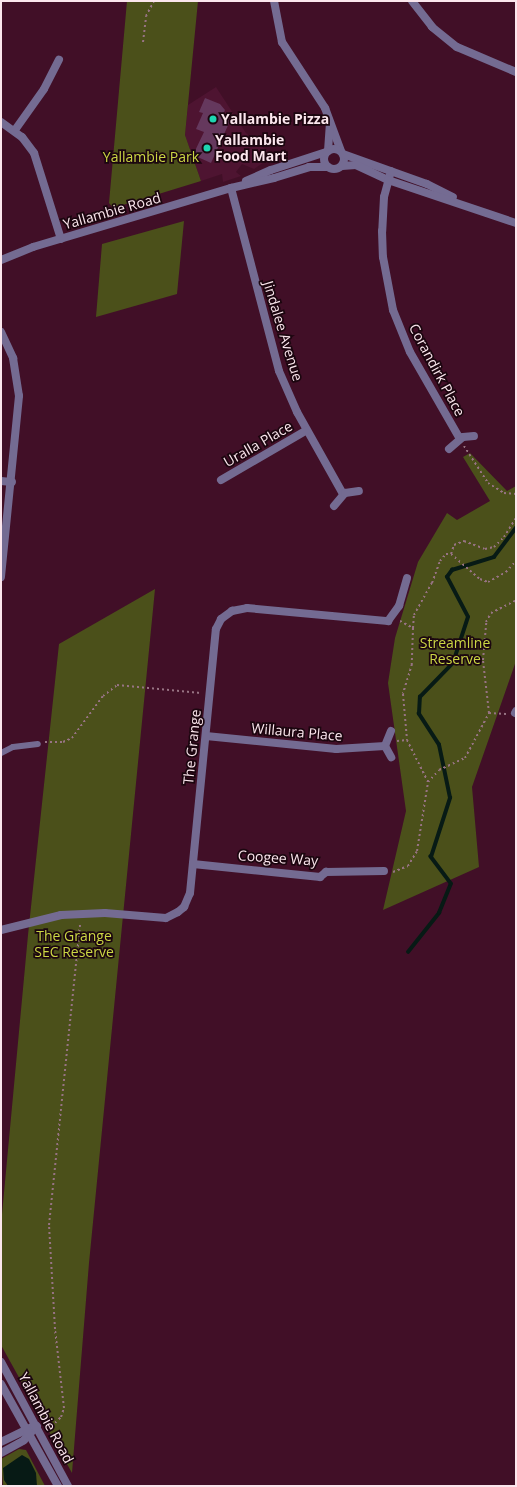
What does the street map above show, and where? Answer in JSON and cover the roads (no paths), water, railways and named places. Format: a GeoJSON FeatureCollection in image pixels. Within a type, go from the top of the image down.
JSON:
{"type":"FeatureCollection","features":[{"type":"Feature","properties":{"kind":"street"},"geometry":{"type":"LineString","coordinates":[[274,1],[278,30],[287,53],[318,96],[342,152],[342,166]]}},
{"type":"Feature","properties":{"kind":"street"},"geometry":{"type":"LineString","coordinates":[[412,1],[432,27],[457,47],[516,72]]}},
{"type":"Feature","properties":{"kind":"street"},"geometry":{"type":"LineString","coordinates":[[15,130],[44,89],[59,60]]}},
{"type":"Feature","properties":{"kind":"street"},"geometry":{"type":"LineString","coordinates":[[328,167],[324,158],[327,152],[329,119]]}},
{"type":"Feature","properties":{"kind":"street"},"geometry":{"type":"LineString","coordinates":[[1,122],[15,130],[29,145],[40,164],[61,239]]}},
{"type":"Feature","properties":{"kind":"street","name":"Yallambie Road"},"geometry":{"type":"LineString","coordinates":[[231,188],[271,170],[336,149],[427,184],[469,205]]}},
{"type":"Feature","properties":{"kind":"street","name":"Yallambie Road"},"geometry":{"type":"LineString","coordinates":[[1,260],[61,239],[231,188],[274,178],[309,167],[328,167],[337,169],[342,166],[356,165],[388,180],[469,205],[516,223]]}},
{"type":"Feature","properties":{"kind":"street","name":"Corandirk Place"},"geometry":{"type":"LineString","coordinates":[[391,171],[388,180],[383,212],[383,244],[394,310],[410,352],[460,439]]}},
{"type":"Feature","properties":{"kind":"street","name":"Jindalee Avenue"},"geometry":{"type":"LineString","coordinates":[[231,188],[270,345],[288,392],[307,430],[343,494]]}},
{"type":"Feature","properties":{"kind":"street"},"geometry":{"type":"LineString","coordinates":[[1,332],[13,358],[18,384],[12,482],[1,577]]}},
{"type":"Feature","properties":{"kind":"street","name":"Uralla Place"},"geometry":{"type":"LineString","coordinates":[[221,480],[307,430]]}},
{"type":"Feature","properties":{"kind":"street","name":"Corandirk Place"},"geometry":{"type":"LineString","coordinates":[[449,450],[460,439],[474,436]]}},
{"type":"Feature","properties":{"kind":"street"},"geometry":{"type":"LineString","coordinates":[[1,481],[12,482]]}},
{"type":"Feature","properties":{"kind":"street"},"geometry":{"type":"LineString","coordinates":[[334,506],[343,494],[359,491]]}},
{"type":"Feature","properties":{"kind":"street","name":"The Grange"},"geometry":{"type":"LineString","coordinates":[[1,930],[40,918],[81,914],[157,918],[172,916],[187,900],[193,864],[216,629],[221,619],[232,611],[247,608],[388,621],[399,606],[407,578]]}},
{"type":"Feature","properties":{"kind":"street"},"geometry":{"type":"LineString","coordinates":[[391,731],[385,746],[391,757]]}},
{"type":"Feature","properties":{"kind":"street","name":"Willaura Place"},"geometry":{"type":"LineString","coordinates":[[206,736],[336,749],[385,746]]}},
{"type":"Feature","properties":{"kind":"street","name":"Coogee Way"},"geometry":{"type":"LineString","coordinates":[[193,864],[320,876],[326,872],[384,871]]}},
{"type":"Feature","properties":{"kind":"street","name":"Yallambie Road"},"geometry":{"type":"LineString","coordinates":[[1,1362],[37,1426],[68,1486]]}},
{"type":"Feature","properties":{"kind":"street","name":"Yallambie Road"},"geometry":{"type":"LineString","coordinates":[[1,1384],[58,1486]]}},
{"type":"Feature","properties":{"kind":"street"},"geometry":{"type":"LineString","coordinates":[[1,1453],[27,1432],[37,1426]]}},
{"type":"Feature","properties":{"kind":"street"},"geometry":{"type":"LineString","coordinates":[[1,1442],[27,1432]]}},
{"type":"Feature","properties":{"kind":"lane"},"geometry":{"type":"LineString","coordinates":[[1,753],[13,747],[38,744]]}},
{"type":"Feature","properties":{"kind":"waterway"},"geometry":{"type":"LineString","coordinates":[[408,952],[439,913],[451,884],[431,857],[450,798],[439,745],[419,714],[420,697],[453,663],[468,617],[447,577],[452,570],[494,557],[516,528]]}},
{"type":"Feature","properties":{"kind":"place","name":"Yallambie Pizza"},"geometry":{"type":"Point","coordinates":[213,119]}},
{"type":"Feature","properties":{"kind":"place","name":"Yallambie Food Mart"},"geometry":{"type":"Point","coordinates":[207,148]}},
{"type":"Feature","properties":{"kind":"park label","name":"Yallambie Park"},"geometry":{"type":"Point","coordinates":[151,157]}},
{"type":"Feature","properties":{"kind":"park label","name":"Streamline Reserve"},"geometry":{"type":"Point","coordinates":[455,652]}},
{"type":"Feature","properties":{"kind":"park label","name":"The Grange SEC Reserve"},"geometry":{"type":"Point","coordinates":[74,944]}}]}
